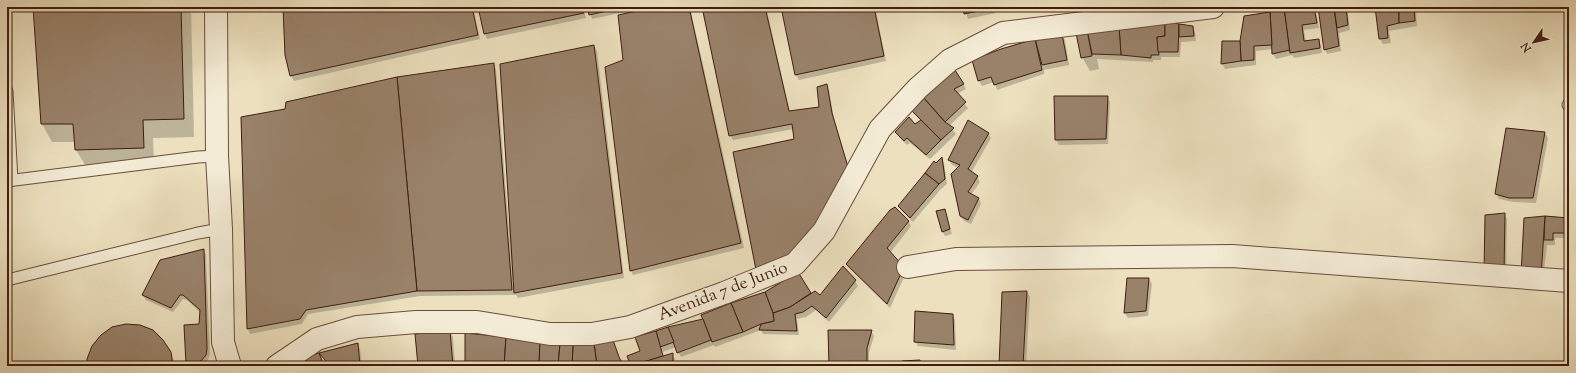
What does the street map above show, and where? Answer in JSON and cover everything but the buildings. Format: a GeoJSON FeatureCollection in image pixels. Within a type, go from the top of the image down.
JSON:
{"type":"FeatureCollection","features":[{"type":"Feature","properties":{"kind":"street"},"geometry":{"type":"LineString","coordinates":[[216,7],[217,156],[221,229],[223,342],[226,364]]}},
{"type":"Feature","properties":{"kind":"street","name":"Avenida 7 de Junio"},"geometry":{"type":"LineString","coordinates":[[277,366],[317,339],[357,326],[416,322],[477,322],[550,334],[592,334],[630,327],[724,293],[795,264],[824,231],[880,129],[918,88],[950,60],[1003,33],[1213,7]]}},
{"type":"Feature","properties":{"kind":"street"},"geometry":{"type":"LineString","coordinates":[[908,268],[956,259],[1232,256],[1569,281]]}},
{"type":"Feature","properties":{"kind":"lane"},"geometry":{"type":"LineString","coordinates":[[7,92],[9,181],[198,157],[217,156]]}},
{"type":"Feature","properties":{"kind":"lane"},"geometry":{"type":"LineString","coordinates":[[7,280],[198,233],[221,229]]}}]}
